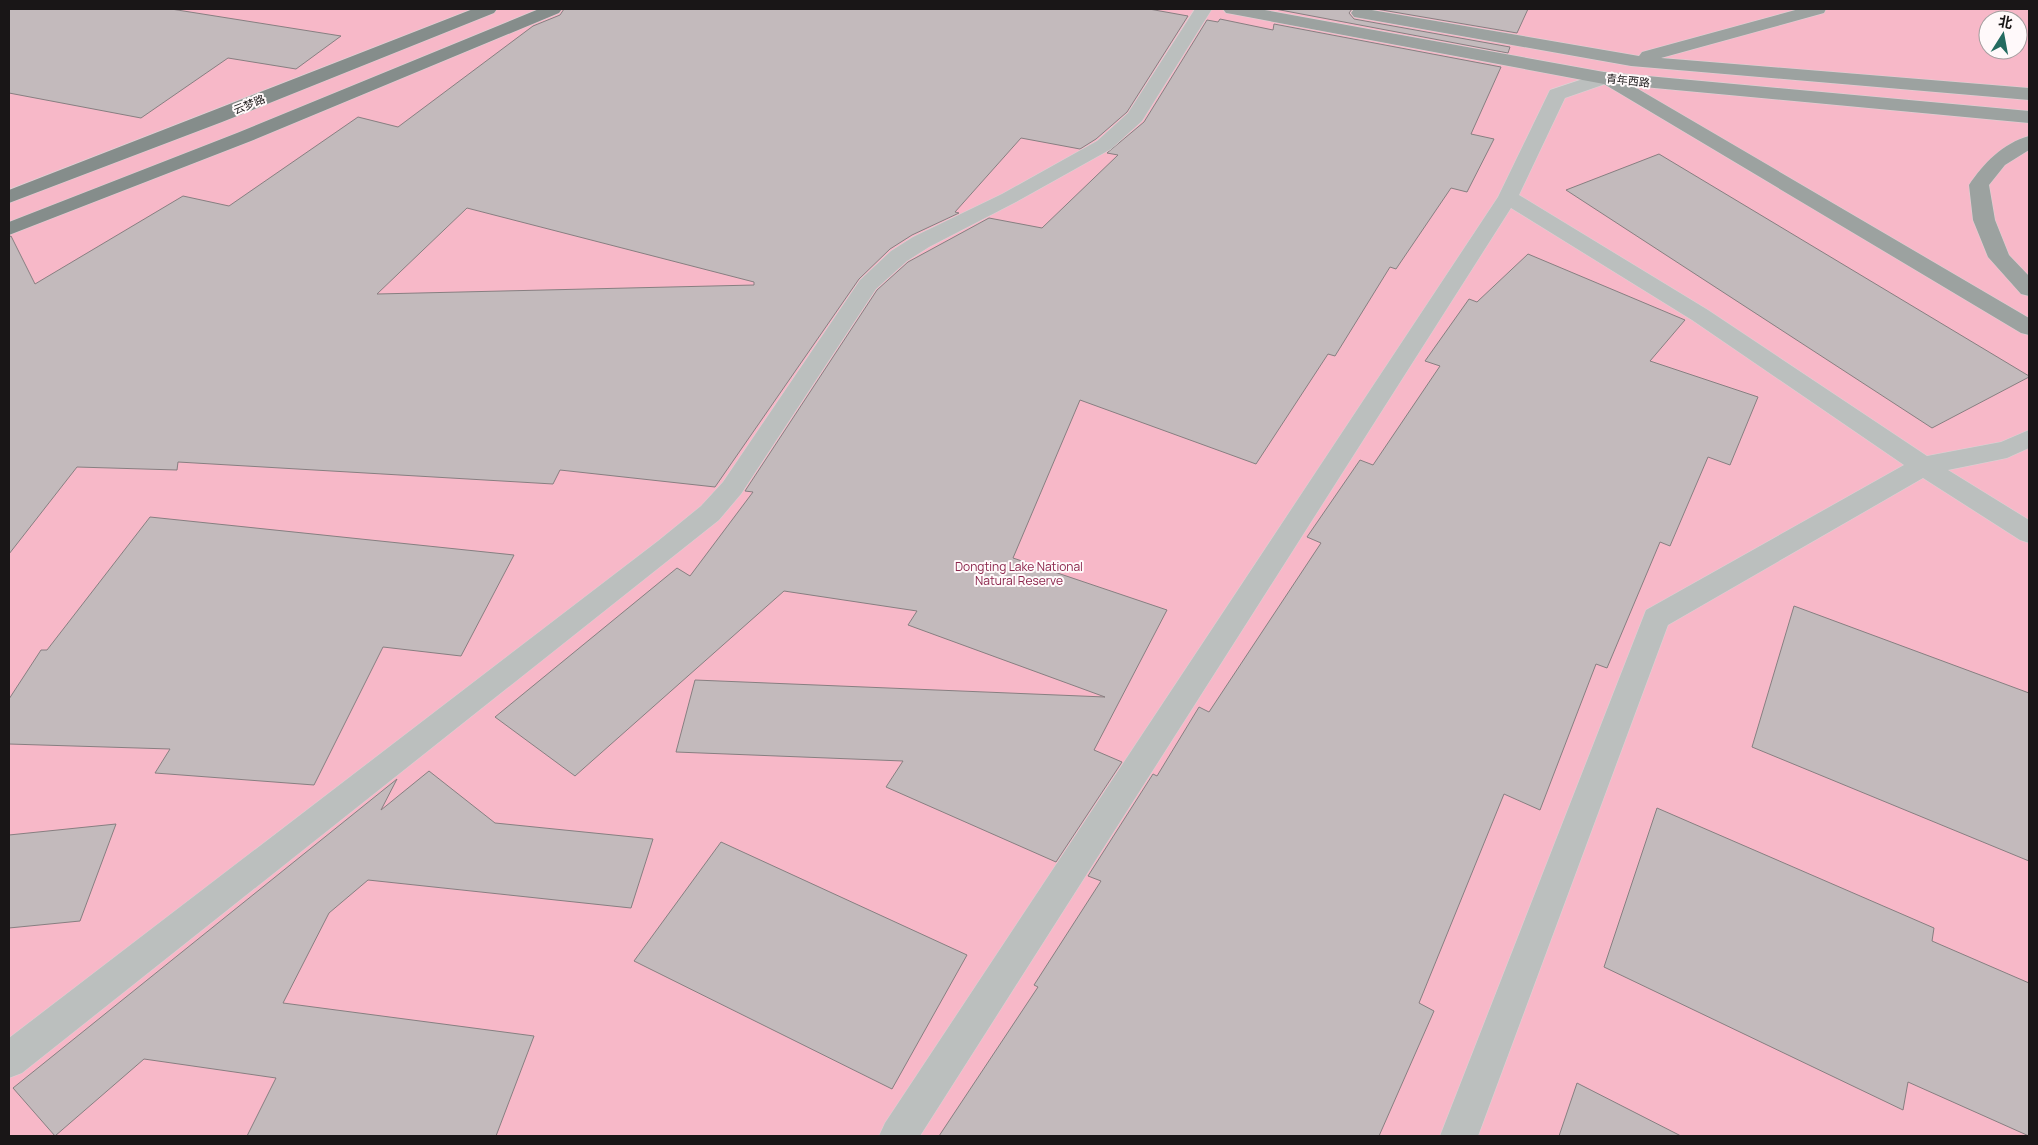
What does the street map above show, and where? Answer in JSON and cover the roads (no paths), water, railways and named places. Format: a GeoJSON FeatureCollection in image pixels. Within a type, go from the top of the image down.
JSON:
{"type":"FeatureCollection","features":[{"type":"Feature","properties":{"kind":"main road","name":"云梦路"},"geometry":{"type":"LineString","coordinates":[[9,197],[215,118],[488,9]]}},
{"type":"Feature","properties":{"kind":"main road"},"geometry":{"type":"LineString","coordinates":[[9,229],[244,137],[553,9]]}},
{"type":"Feature","properties":{"kind":"main road","name":"青年西路"},"geometry":{"type":"LineString","coordinates":[[1232,9],[1604,78],[2029,117]]}},
{"type":"Feature","properties":{"kind":"main road"},"geometry":{"type":"LineString","coordinates":[[1631,60],[1818,9]]}},
{"type":"Feature","properties":{"kind":"main road","name":"青年西路"},"geometry":{"type":"LineString","coordinates":[[1344,10],[1631,60],[2029,94]]}},
{"type":"Feature","properties":{"kind":"main road"},"geometry":{"type":"LineString","coordinates":[[1604,78],[2029,328]]}},
{"type":"Feature","properties":{"kind":"main road"},"geometry":{"type":"LineString","coordinates":[[2029,142],[1998,161],[1979,185],[1984,220],[1999,257],[2029,289]]}},
{"type":"Feature","properties":{"kind":"street"},"geometry":{"type":"LineString","coordinates":[[9,1060],[710,514],[732,488],[868,286],[899,256],[921,242],[1009,198],[1104,145],[1134,117],[1203,9]]}},
{"type":"Feature","properties":{"kind":"street"},"geometry":{"type":"LineString","coordinates":[[898,1136],[1508,196],[1557,94],[1604,78]]}},
{"type":"Feature","properties":{"kind":"street"},"geometry":{"type":"LineString","coordinates":[[1508,196],[1700,315],[1923,466],[2029,533]]}},
{"type":"Feature","properties":{"kind":"street"},"geometry":{"type":"LineString","coordinates":[[1459,1136],[1656,618],[1923,466],[2007,449],[2029,438]]}},
{"type":"Feature","properties":{"kind":"park label","name":"Dongting Lake National Natural Reserve"},"geometry":{"type":"Point","coordinates":[1019,573]}}]}
